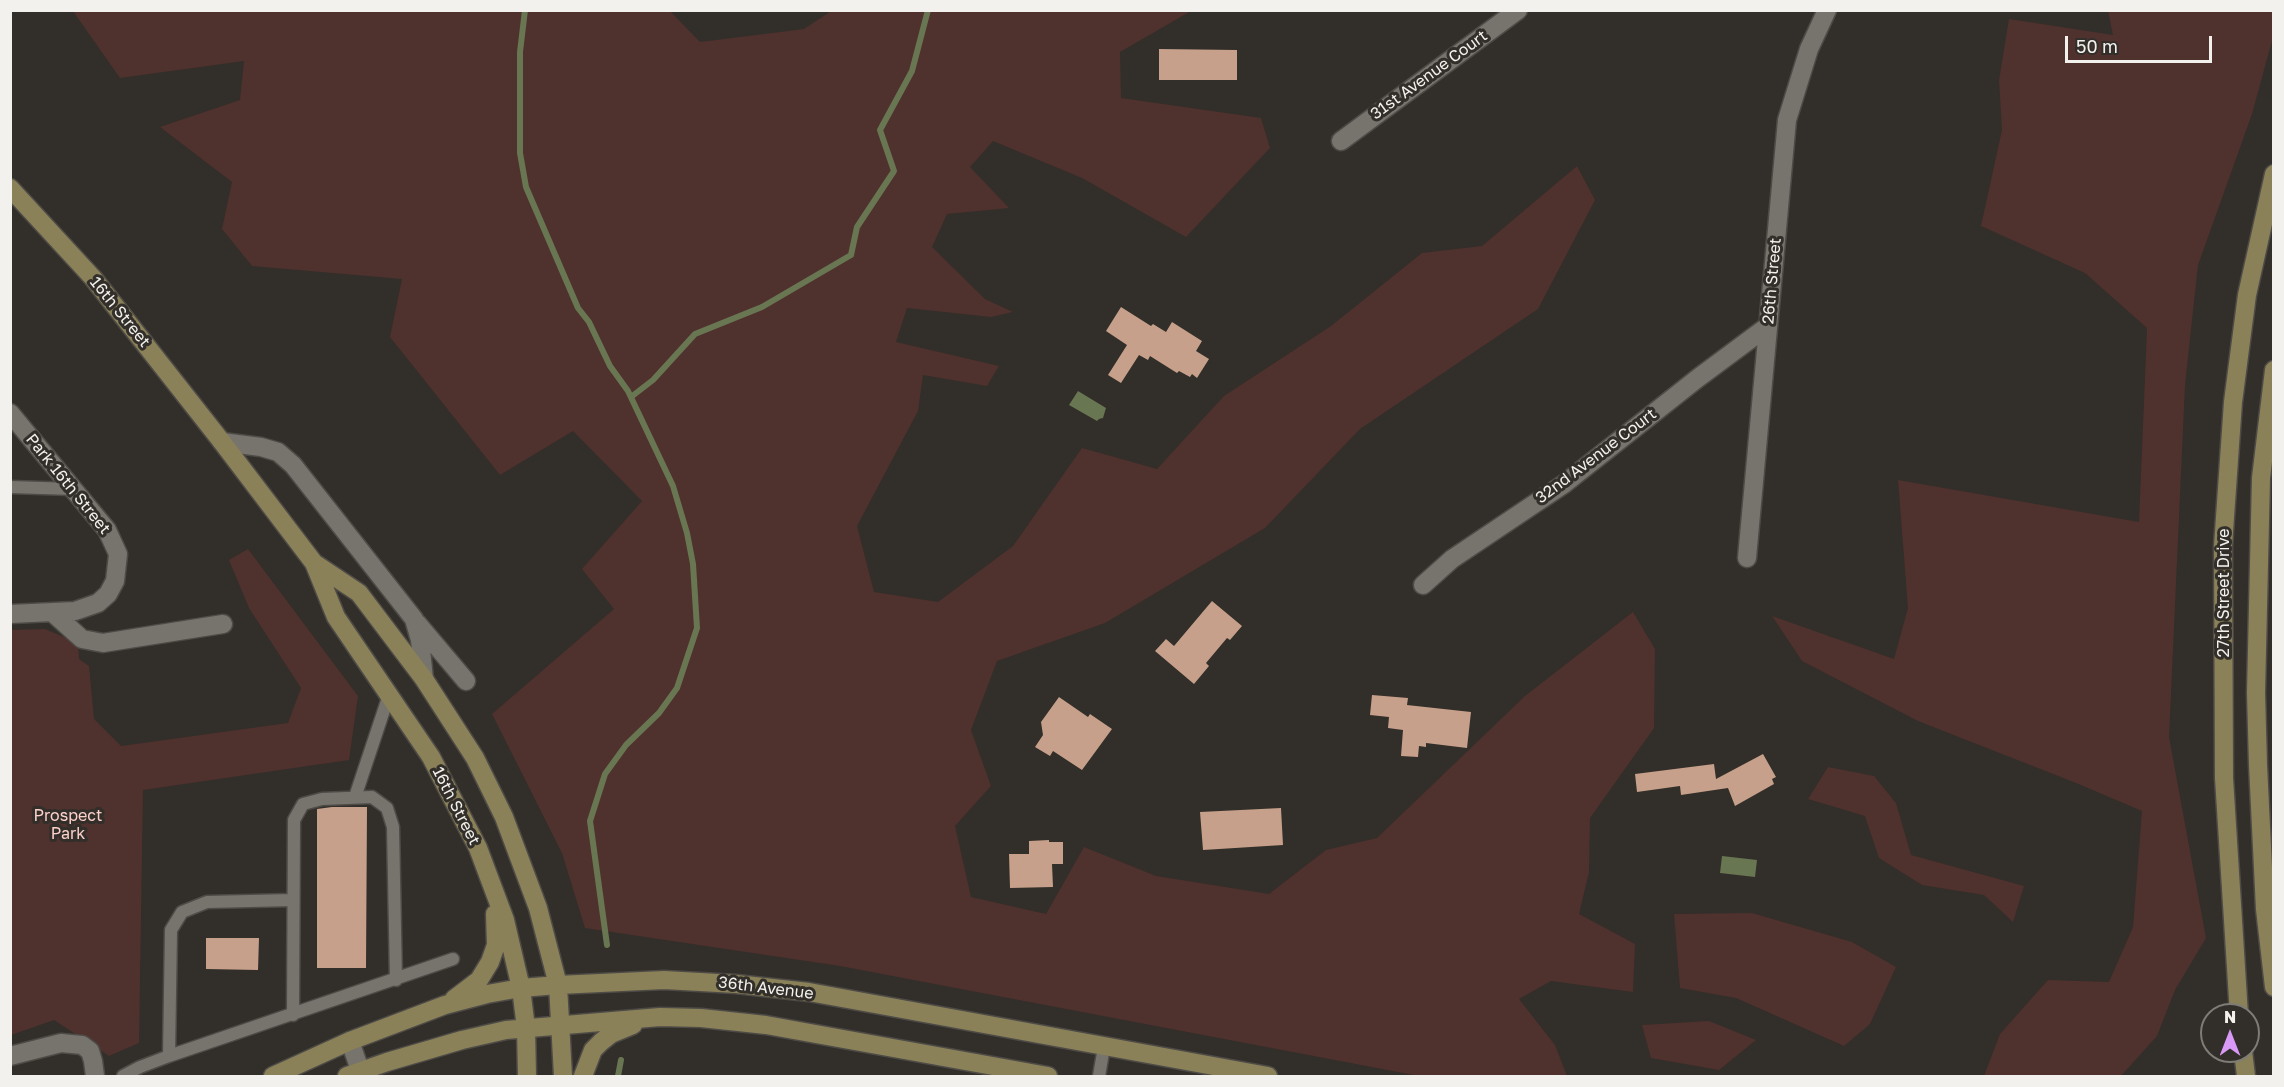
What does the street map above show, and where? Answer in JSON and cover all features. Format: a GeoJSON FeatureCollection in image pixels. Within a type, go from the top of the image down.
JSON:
{"type":"FeatureCollection","features":[{"type":"Feature","properties":{"kind":"main road","name":"27th Street Drive"},"geometry":{"type":"LineString","coordinates":[[2238,1003],[2224,778],[2223,546],[2232,413],[2247,295],[2274,174]]}},
{"type":"Feature","properties":{"kind":"main road","name":"16th Street"},"geometry":{"type":"LineString","coordinates":[[10,188],[93,278],[315,563],[336,617],[431,757],[478,848],[505,920],[521,988],[526,1028],[527,1077]]}},
{"type":"Feature","properties":{"kind":"main road","name":"27th Street Drive"},"geometry":{"type":"LineString","coordinates":[[2274,370],[2261,478],[2256,693],[2265,909],[2274,987]]}},
{"type":"Feature","properties":{"kind":"main road","name":"16th Street"},"geometry":{"type":"LineString","coordinates":[[315,563],[359,593],[424,680],[475,758],[504,817],[538,908],[558,984],[563,1077]]}},
{"type":"Feature","properties":{"kind":"main road"},"geometry":{"type":"LineString","coordinates":[[445,1005],[479,980],[490,962],[496,945],[495,910],[478,848]]}},
{"type":"Feature","properties":{"kind":"main road","name":"36th Avenue"},"geometry":{"type":"LineString","coordinates":[[273,1077],[350,1041],[445,1005],[521,988],[558,984],[664,980],[736,984],[808,992],[1268,1077]]}},
{"type":"Feature","properties":{"kind":"main road"},"geometry":{"type":"LineString","coordinates":[[583,1077],[593,1050],[611,1034],[660,1017]]}},
{"type":"Feature","properties":{"kind":"main road"},"geometry":{"type":"LineString","coordinates":[[357,1075],[387,1062],[506,1030],[660,1017],[701,1018],[766,1025],[1048,1077]]}},
{"type":"Feature","properties":{"kind":"street","name":"31st Avenue Court"},"geometry":{"type":"LineString","coordinates":[[1341,141],[1518,10]]}},
{"type":"Feature","properties":{"kind":"street","name":"26th Street"},"geometry":{"type":"LineString","coordinates":[[1747,558],[1787,120],[1809,49],[1827,10]]}},
{"type":"Feature","properties":{"kind":"street","name":"32nd Avenue Court"},"geometry":{"type":"LineString","coordinates":[[1424,585],[1452,560],[1564,484],[1768,326]]}},
{"type":"Feature","properties":{"kind":"street","name":"Park 16th Street"},"geometry":{"type":"LineString","coordinates":[[10,413],[107,530],[116,546],[118,567],[115,581],[108,594],[98,603],[83,609],[53,613]]}},
{"type":"Feature","properties":{"kind":"street","name":"16th Street"},"geometry":{"type":"LineString","coordinates":[[222,442],[261,447],[279,452],[293,465],[414,619],[466,681]]}},
{"type":"Feature","properties":{"kind":"street"},"geometry":{"type":"LineString","coordinates":[[10,614],[53,613],[82,639],[103,643],[223,624]]}},
{"type":"Feature","properties":{"kind":"street","name":"16th Street"},"geometry":{"type":"LineString","coordinates":[[414,619],[420,640],[424,680]]}},
{"type":"Feature","properties":{"kind":"street"},"geometry":{"type":"LineString","coordinates":[[350,1041],[357,1075]]}},
{"type":"Feature","properties":{"kind":"street"},"geometry":{"type":"LineString","coordinates":[[10,1056],[62,1042],[71,1042],[82,1045],[90,1051],[95,1077]]}},
{"type":"Feature","properties":{"kind":"lane"},"geometry":{"type":"LineString","coordinates":[[10,487],[73,489]]}},
{"type":"Feature","properties":{"kind":"lane"},"geometry":{"type":"LineString","coordinates":[[355,797],[389,695]]}},
{"type":"Feature","properties":{"kind":"lane"},"geometry":{"type":"LineString","coordinates":[[293,1015],[294,820],[303,804],[322,799],[372,797],[387,808],[393,827],[396,980]]}},
{"type":"Feature","properties":{"kind":"lane"},"geometry":{"type":"LineString","coordinates":[[169,1056],[171,930],[182,912],[207,902],[293,900]]}},
{"type":"Feature","properties":{"kind":"lane"},"geometry":{"type":"LineString","coordinates":[[123,1077],[140,1067],[169,1056],[453,959]]}},
{"type":"Feature","properties":{"kind":"lane"},"geometry":{"type":"LineString","coordinates":[[1099,1077],[1104,1047]]}},
{"type":"Feature","properties":{"kind":"green space"},"geometry":{"type":"Polygon","coordinates":[[[73,11],[670,11],[700,42],[804,29],[831,11],[1191,11],[1120,52],[1121,98],[1261,118],[1270,148],[1186,237],[1082,178],[993,141],[970,167],[1009,208],[947,214],[932,247],[985,299],[1013,312],[991,317],[907,308],[896,342],[999,366],[987,386],[923,375],[918,411],[857,526],[874,592],[938,602],[1013,546],[1082,448],[1157,469],[1224,396],[1331,326],[1422,253],[1482,246],[1577,166],[1595,200],[1538,309],[1360,429],[1265,528],[1105,623],[997,661],[971,730],[991,786],[955,826],[971,897],[1046,914],[1084,847],[1156,876],[1269,894],[1326,850],[1377,838],[1525,696],[1633,612],[1655,649],[1654,728],[1590,818],[1589,872],[1579,914],[1635,944],[1633,992],[1551,981],[1519,999],[1555,1045],[1567,1076],[1419,1076],[840,966],[585,928],[562,853],[492,714],[614,609],[582,569],[642,501],[573,431],[500,475],[390,337],[402,279],[252,266],[222,229],[232,182],[160,127],[240,100],[244,61],[120,78],[73,11]]]}},
{"type":"Feature","properties":{"kind":"green space"},"geometry":{"type":"Polygon","coordinates":[[[2108,11],[2273,11],[2273,37],[2252,114],[2198,265],[2185,385],[2169,737],[2206,938],[2175,990],[2157,1036],[2121,1076],[1984,1076],[2000,1034],[2048,980],[2109,982],[2133,927],[2142,811],[1918,721],[1802,661],[1772,616],[1894,659],[1908,608],[1898,480],[2139,522],[2147,328],[2085,273],[1981,226],[2002,130],[1999,80],[2009,19],[2113,35],[2108,11]]]}},
{"type":"Feature","properties":{"kind":"green space","name":"Prospect Park"},"geometry":{"type":"Polygon","coordinates":[[[248,549],[358,696],[349,760],[143,790],[139,1043],[109,1056],[54,1020],[11,1035],[10,630],[45,629],[78,643],[79,659],[89,666],[94,719],[121,746],[288,723],[301,688],[249,608],[229,560],[248,549]]]}},
{"type":"Feature","properties":{"kind":"green space"},"geometry":{"type":"Polygon","coordinates":[[[1828,767],[1874,776],[1896,803],[1911,855],[2024,886],[2013,922],[1984,895],[1922,885],[1879,858],[1865,816],[1808,799],[1828,767]]]}},
{"type":"Feature","properties":{"kind":"green space"},"geometry":{"type":"Polygon","coordinates":[[[1752,913],[1852,942],[1896,967],[1870,1024],[1844,1046],[1736,998],[1680,988],[1674,914],[1752,913]]]}},
{"type":"Feature","properties":{"kind":"green space"},"geometry":{"type":"Polygon","coordinates":[[[1709,1021],[1756,1040],[1719,1070],[1651,1058],[1642,1025],[1709,1021]]]}},
{"type":"Feature","properties":{"kind":"shaded area"},"geometry":{"type":"Polygon","coordinates":[[[1078,391],[1106,408],[1103,418],[1097,421],[1069,405],[1078,391]]]}},
{"type":"Feature","properties":{"kind":"shaded area"},"geometry":{"type":"Polygon","coordinates":[[[1722,856],[1757,860],[1755,877],[1720,873],[1722,856]]]}},
{"type":"Feature","properties":{"kind":"building"},"geometry":{"type":"Polygon","coordinates":[[[1159,49],[1237,50],[1237,80],[1159,80],[1159,49]]]}},
{"type":"Feature","properties":{"kind":"building"},"geometry":{"type":"Polygon","coordinates":[[[1121,307],[1151,326],[1153,324],[1166,332],[1172,322],[1202,341],[1196,351],[1209,359],[1197,378],[1192,374],[1190,377],[1179,371],[1177,373],[1150,356],[1148,360],[1139,355],[1121,383],[1108,375],[1127,345],[1106,331],[1121,307]]]}},
{"type":"Feature","properties":{"kind":"building"},"geometry":{"type":"Polygon","coordinates":[[[1212,601],[1242,626],[1230,640],[1227,638],[1206,663],[1209,666],[1194,684],[1155,651],[1166,639],[1174,646],[1212,601]]]}},
{"type":"Feature","properties":{"kind":"building"},"geometry":{"type":"Polygon","coordinates":[[[1372,695],[1408,698],[1407,705],[1471,712],[1467,748],[1426,743],[1426,747],[1419,746],[1418,757],[1401,756],[1403,730],[1388,728],[1389,717],[1370,715],[1372,695]]]}},
{"type":"Feature","properties":{"kind":"building"},"geometry":{"type":"Polygon","coordinates":[[[1059,697],[1088,717],[1090,714],[1112,729],[1082,770],[1053,751],[1050,756],[1035,747],[1043,735],[1041,722],[1059,697]]]}},
{"type":"Feature","properties":{"kind":"building"},"geometry":{"type":"Polygon","coordinates":[[[1763,754],[1776,777],[1772,779],[1774,784],[1735,806],[1728,788],[1681,795],[1680,786],[1637,792],[1635,774],[1714,764],[1716,779],[1763,754]]]}},
{"type":"Feature","properties":{"kind":"building"},"geometry":{"type":"Polygon","coordinates":[[[367,807],[366,968],[317,968],[317,809],[367,807]]]}},
{"type":"Feature","properties":{"kind":"building"},"geometry":{"type":"Polygon","coordinates":[[[1281,808],[1283,845],[1203,850],[1200,812],[1281,808]]]}},
{"type":"Feature","properties":{"kind":"building"},"geometry":{"type":"Polygon","coordinates":[[[1049,840],[1049,842],[1063,842],[1063,864],[1052,864],[1053,887],[1010,888],[1009,854],[1029,854],[1029,841],[1049,840]]]}},
{"type":"Feature","properties":{"kind":"building"},"geometry":{"type":"Polygon","coordinates":[[[206,938],[259,938],[258,970],[206,969],[206,938]]]}},
{"type":"Feature","properties":{"kind":"waterway"},"geometry":{"type":"LineString","coordinates":[[525,10],[520,52],[520,153],[526,187],[578,308],[589,322],[610,366],[628,391],[673,486],[687,533],[693,564],[697,628],[677,688],[659,713],[626,745],[605,774],[590,821],[607,945]]}},
{"type":"Feature","properties":{"kind":"waterway"},"geometry":{"type":"LineString","coordinates":[[631,397],[653,380],[695,334],[762,307],[851,255],[857,227],[894,171],[880,130],[912,71],[928,10]]}},
{"type":"Feature","properties":{"kind":"waterway"},"geometry":{"type":"LineString","coordinates":[[618,1076],[621,1060]]}}]}
